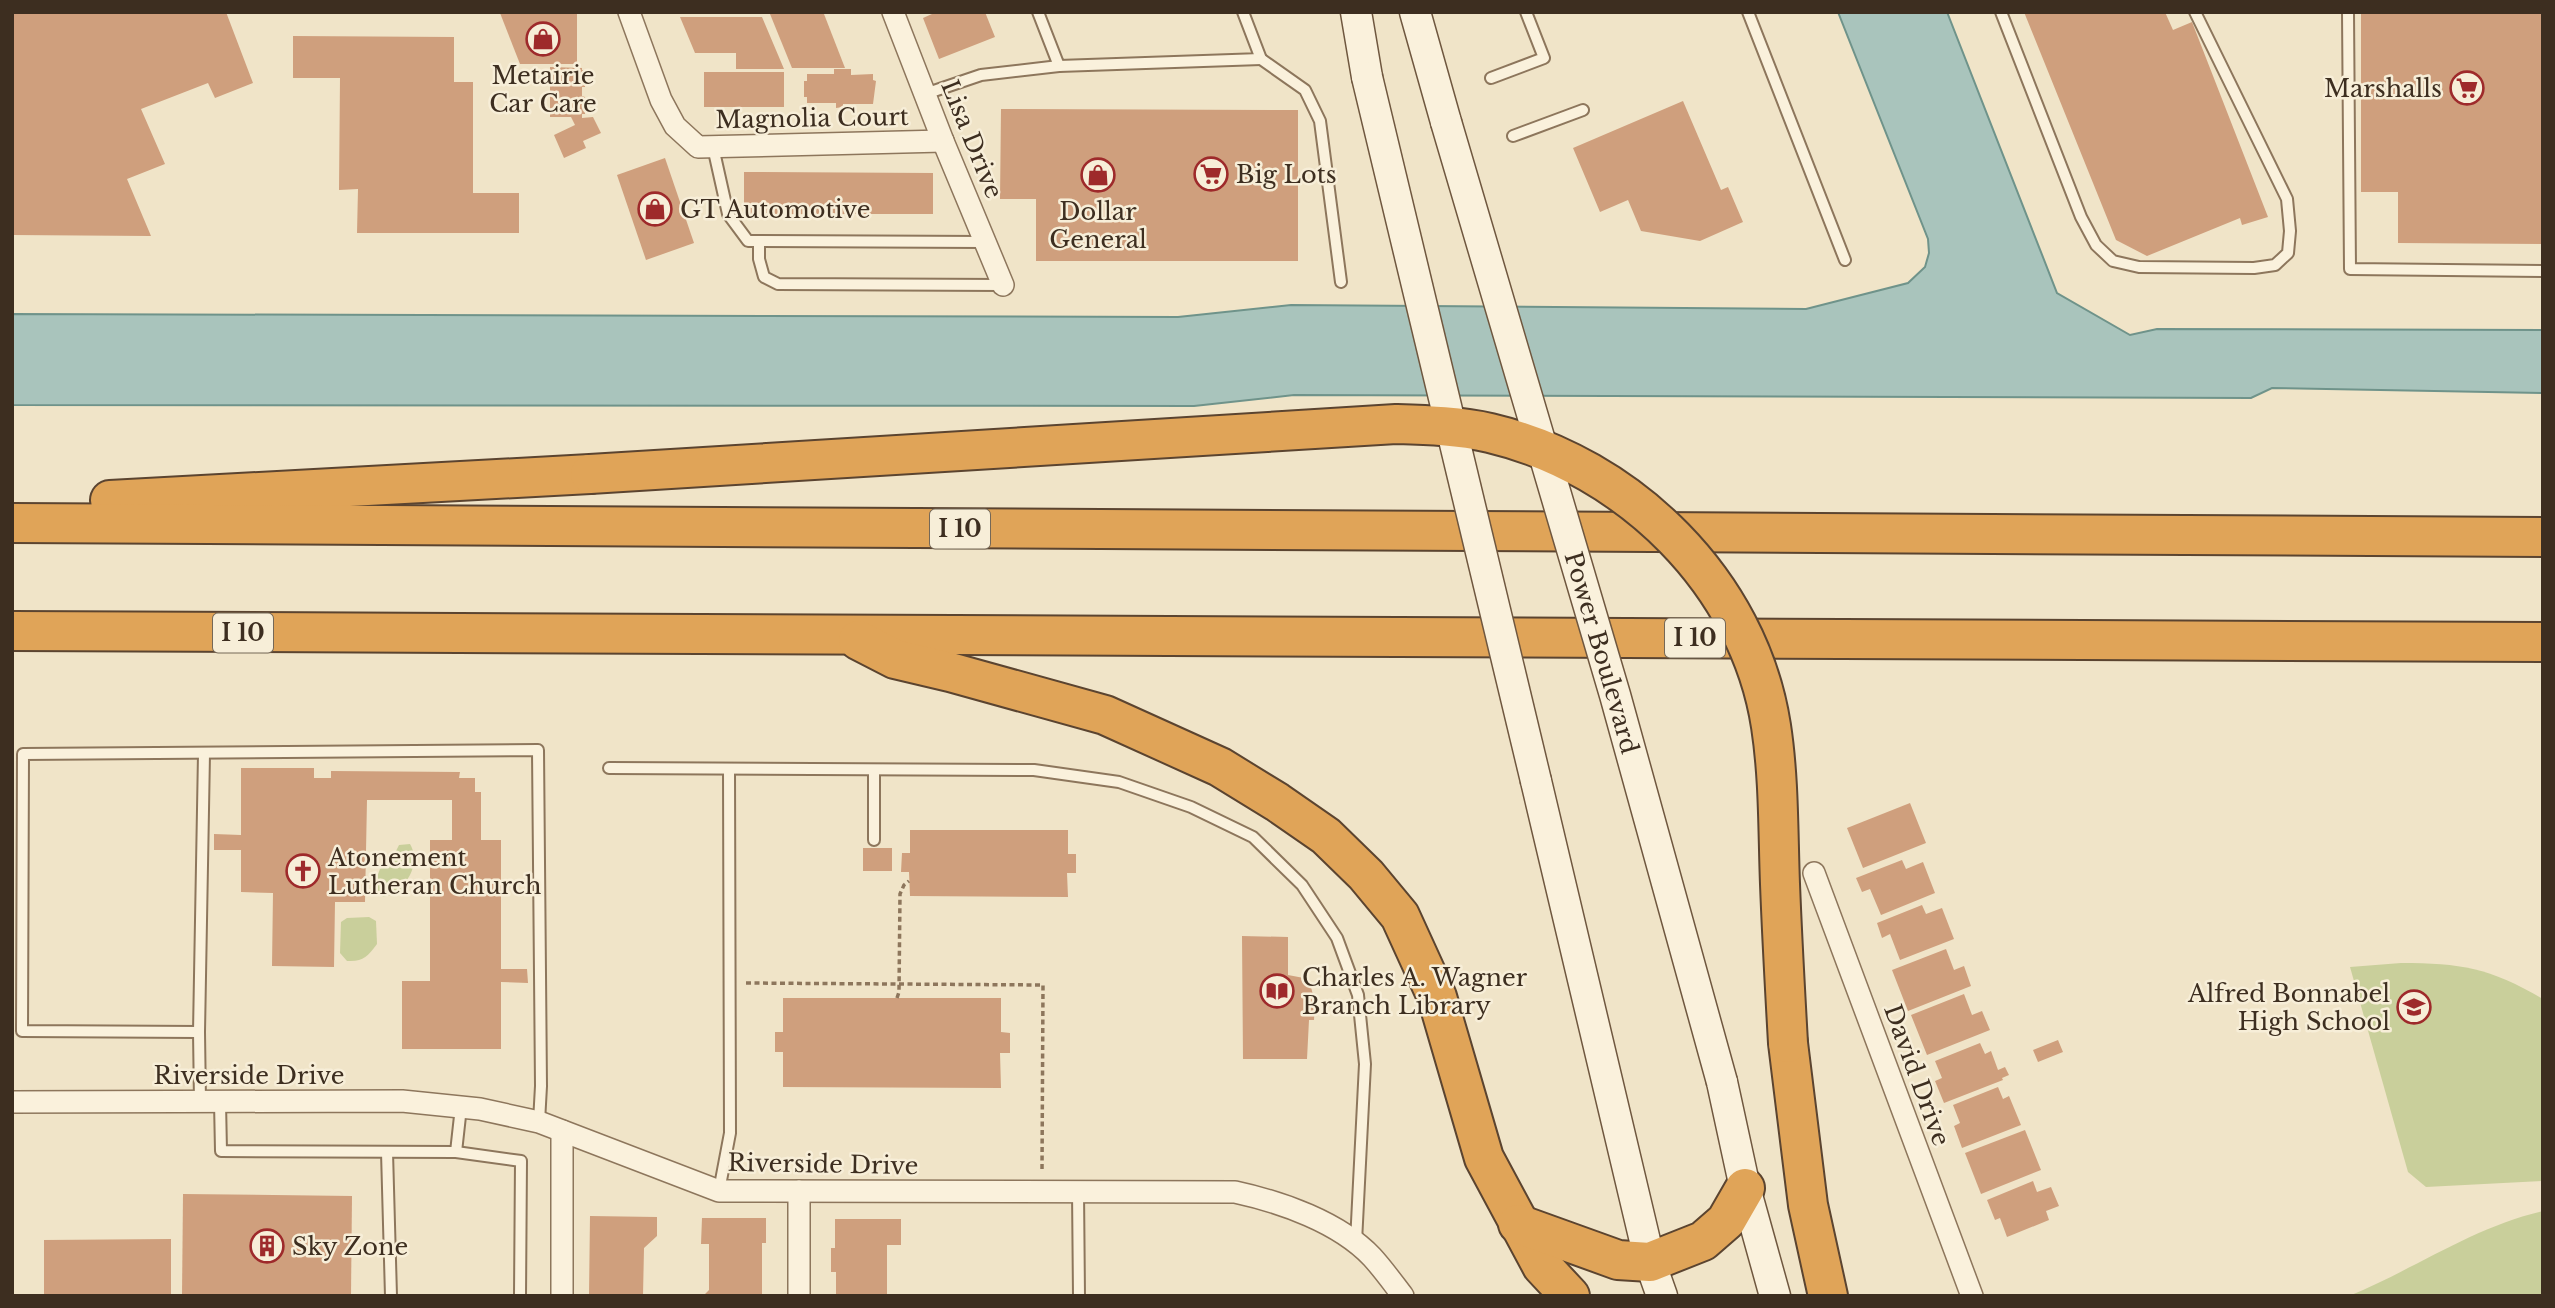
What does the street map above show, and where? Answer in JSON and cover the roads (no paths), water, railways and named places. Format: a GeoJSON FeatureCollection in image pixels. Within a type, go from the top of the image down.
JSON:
{"type":"FeatureCollection","features":[{"type":"Feature","properties":{"kind":"highway"},"geometry":{"type":"LineString","coordinates":[[12,505],[590,474],[1396,424],[1431,425],[1490,433],[1533,447],[1577,466],[1621,493],[1661,524],[1693,558],[1729,610],[1755,663],[1771,724],[1777,795],[1788,1043],[1808,1205],[1828,1296]]}},
{"type":"Feature","properties":{"kind":"highway","name":"I 10"},"geometry":{"type":"LineString","coordinates":[[12,523],[2543,537]]}},
{"type":"Feature","properties":{"kind":"highway","name":"I 10"},"geometry":{"type":"LineString","coordinates":[[12,631],[2543,642]]}},
{"type":"Feature","properties":{"kind":"highway"},"geometry":{"type":"LineString","coordinates":[[846,635],[895,659],[1105,715],[1220,767],[1326,836],[1366,875],[1400,916],[1437,997],[1484,1158],[1542,1266],[1570,1296]]}},
{"type":"Feature","properties":{"kind":"highway"},"geometry":{"type":"LineString","coordinates":[[1518,1224],[1618,1260],[1656,1279],[1726,1221],[1745,1188]]}},
{"type":"Feature","properties":{"kind":"main road"},"geometry":{"type":"LineString","coordinates":[[1356,12],[1367,76],[1656,1279]]}},
{"type":"Feature","properties":{"kind":"main road","name":"Power Boulevard"},"geometry":{"type":"LineString","coordinates":[[1413,14],[1615,695],[1723,1082],[1745,1188],[1775,1296]]}},
{"type":"Feature","properties":{"kind":"street","name":"Magnolia Court"},"geometry":{"type":"LineString","coordinates":[[629,12],[662,100],[675,126],[698,147],[943,141]]}},
{"type":"Feature","properties":{"kind":"street","name":"Lisa Drive"},"geometry":{"type":"LineString","coordinates":[[893,12],[1003,285]]}},
{"type":"Feature","properties":{"kind":"street","name":"David Drive"},"geometry":{"type":"LineString","coordinates":[[1814,873],[1972,1296]]}},
{"type":"Feature","properties":{"kind":"street","name":"Riverside Drive"},"geometry":{"type":"LineString","coordinates":[[12,1102],[402,1101],[480,1109],[538,1122],[719,1191],[1235,1192],[1270,1200],[1333,1227],[1371,1256],[1403,1296]]}},
{"type":"Feature","properties":{"kind":"street"},"geometry":{"type":"LineString","coordinates":[[562,1131],[562,1296]]}},
{"type":"Feature","properties":{"kind":"street"},"geometry":{"type":"LineString","coordinates":[[799,1191],[799,1296]]}},
{"type":"Feature","properties":{"kind":"lane"},"geometry":{"type":"LineString","coordinates":[[1038,12],[1059,66]]}},
{"type":"Feature","properties":{"kind":"lane"},"geometry":{"type":"LineString","coordinates":[[1243,12],[1261,59],[1305,90],[1320,121],[1341,282]]}},
{"type":"Feature","properties":{"kind":"lane"},"geometry":{"type":"LineString","coordinates":[[1491,78],[1544,58],[1526,12]]}},
{"type":"Feature","properties":{"kind":"lane"},"geometry":{"type":"LineString","coordinates":[[1748,12],[1845,260]]}},
{"type":"Feature","properties":{"kind":"lane"},"geometry":{"type":"LineString","coordinates":[[2001,12],[2081,217],[2096,245],[2113,261],[2139,267],[2254,268],[2275,265],[2288,253],[2290,231],[2287,199],[2195,12]]}},
{"type":"Feature","properties":{"kind":"lane"},"geometry":{"type":"LineString","coordinates":[[2348,12],[2350,269],[2543,271]]}},
{"type":"Feature","properties":{"kind":"lane"},"geometry":{"type":"LineString","coordinates":[[925,94],[981,75],[1059,66],[1261,59]]}},
{"type":"Feature","properties":{"kind":"lane"},"geometry":{"type":"LineString","coordinates":[[1513,136],[1583,110]]}},
{"type":"Feature","properties":{"kind":"lane"},"geometry":{"type":"LineString","coordinates":[[713,146],[728,214],[748,241],[985,242]]}},
{"type":"Feature","properties":{"kind":"lane"},"geometry":{"type":"LineString","coordinates":[[759,243],[759,259],[764,277],[778,284],[1003,285]]}},
{"type":"Feature","properties":{"kind":"lane"},"geometry":{"type":"LineString","coordinates":[[198,1032],[22,1031],[23,754],[538,750],[541,1086],[538,1122]]}},
{"type":"Feature","properties":{"kind":"lane"},"geometry":{"type":"LineString","coordinates":[[204,754],[198,1032],[221,1151],[456,1152],[520,1161],[520,1296]]}},
{"type":"Feature","properties":{"kind":"lane"},"geometry":{"type":"LineString","coordinates":[[609,768],[1034,770],[1119,782],[1191,807],[1253,837],[1302,885],[1336,938],[1357,995],[1365,1065],[1356,1244]]}},
{"type":"Feature","properties":{"kind":"lane"},"geometry":{"type":"LineString","coordinates":[[719,1191],[730,1133],[729,769]]}},
{"type":"Feature","properties":{"kind":"lane"},"geometry":{"type":"LineString","coordinates":[[874,770],[874,840]]}},
{"type":"Feature","properties":{"kind":"lane"},"geometry":{"type":"LineString","coordinates":[[456,1152],[461,1107]]}},
{"type":"Feature","properties":{"kind":"lane"},"geometry":{"type":"LineString","coordinates":[[387,1152],[391,1296]]}},
{"type":"Feature","properties":{"kind":"lane"},"geometry":{"type":"LineString","coordinates":[[1078,1191],[1079,1296]]}},
{"type":"Feature","properties":{"kind":"water"},"geometry":{"type":"Polygon","coordinates":[[[1838,12],[1947,12],[2057,293],[2130,335],[2157,329],[2543,330],[2543,393],[2272,388],[2251,398],[1294,395],[1194,406],[12,405],[12,314],[1178,317],[1291,305],[1806,309],[1908,283],[1925,267],[1929,253],[1928,239],[1838,12]]]}},
{"type":"Feature","properties":{"kind":"place","name":"Metairie Car Care"},"geometry":{"type":"Point","coordinates":[543,39]}},
{"type":"Feature","properties":{"kind":"place","name":"Marshalls"},"geometry":{"type":"Point","coordinates":[2467,88]}},
{"type":"Feature","properties":{"kind":"place","name":"Big Lots"},"geometry":{"type":"Point","coordinates":[1211,174]}},
{"type":"Feature","properties":{"kind":"place","name":"Dollar General"},"geometry":{"type":"Point","coordinates":[1098,175]}},
{"type":"Feature","properties":{"kind":"place","name":"GT Automotive"},"geometry":{"type":"Point","coordinates":[655,209]}},
{"type":"Feature","properties":{"kind":"place","name":"Atonement Lutheran Church"},"geometry":{"type":"Point","coordinates":[303,871]}},
{"type":"Feature","properties":{"kind":"place","name":"Charles A. Wagner Branch Library"},"geometry":{"type":"Point","coordinates":[1277,991]}},
{"type":"Feature","properties":{"kind":"place","name":"Alfred Bonnabel High School"},"geometry":{"type":"Point","coordinates":[2414,1007]}},
{"type":"Feature","properties":{"kind":"place","name":"Sky Zone"},"geometry":{"type":"Point","coordinates":[267,1246]}}]}
